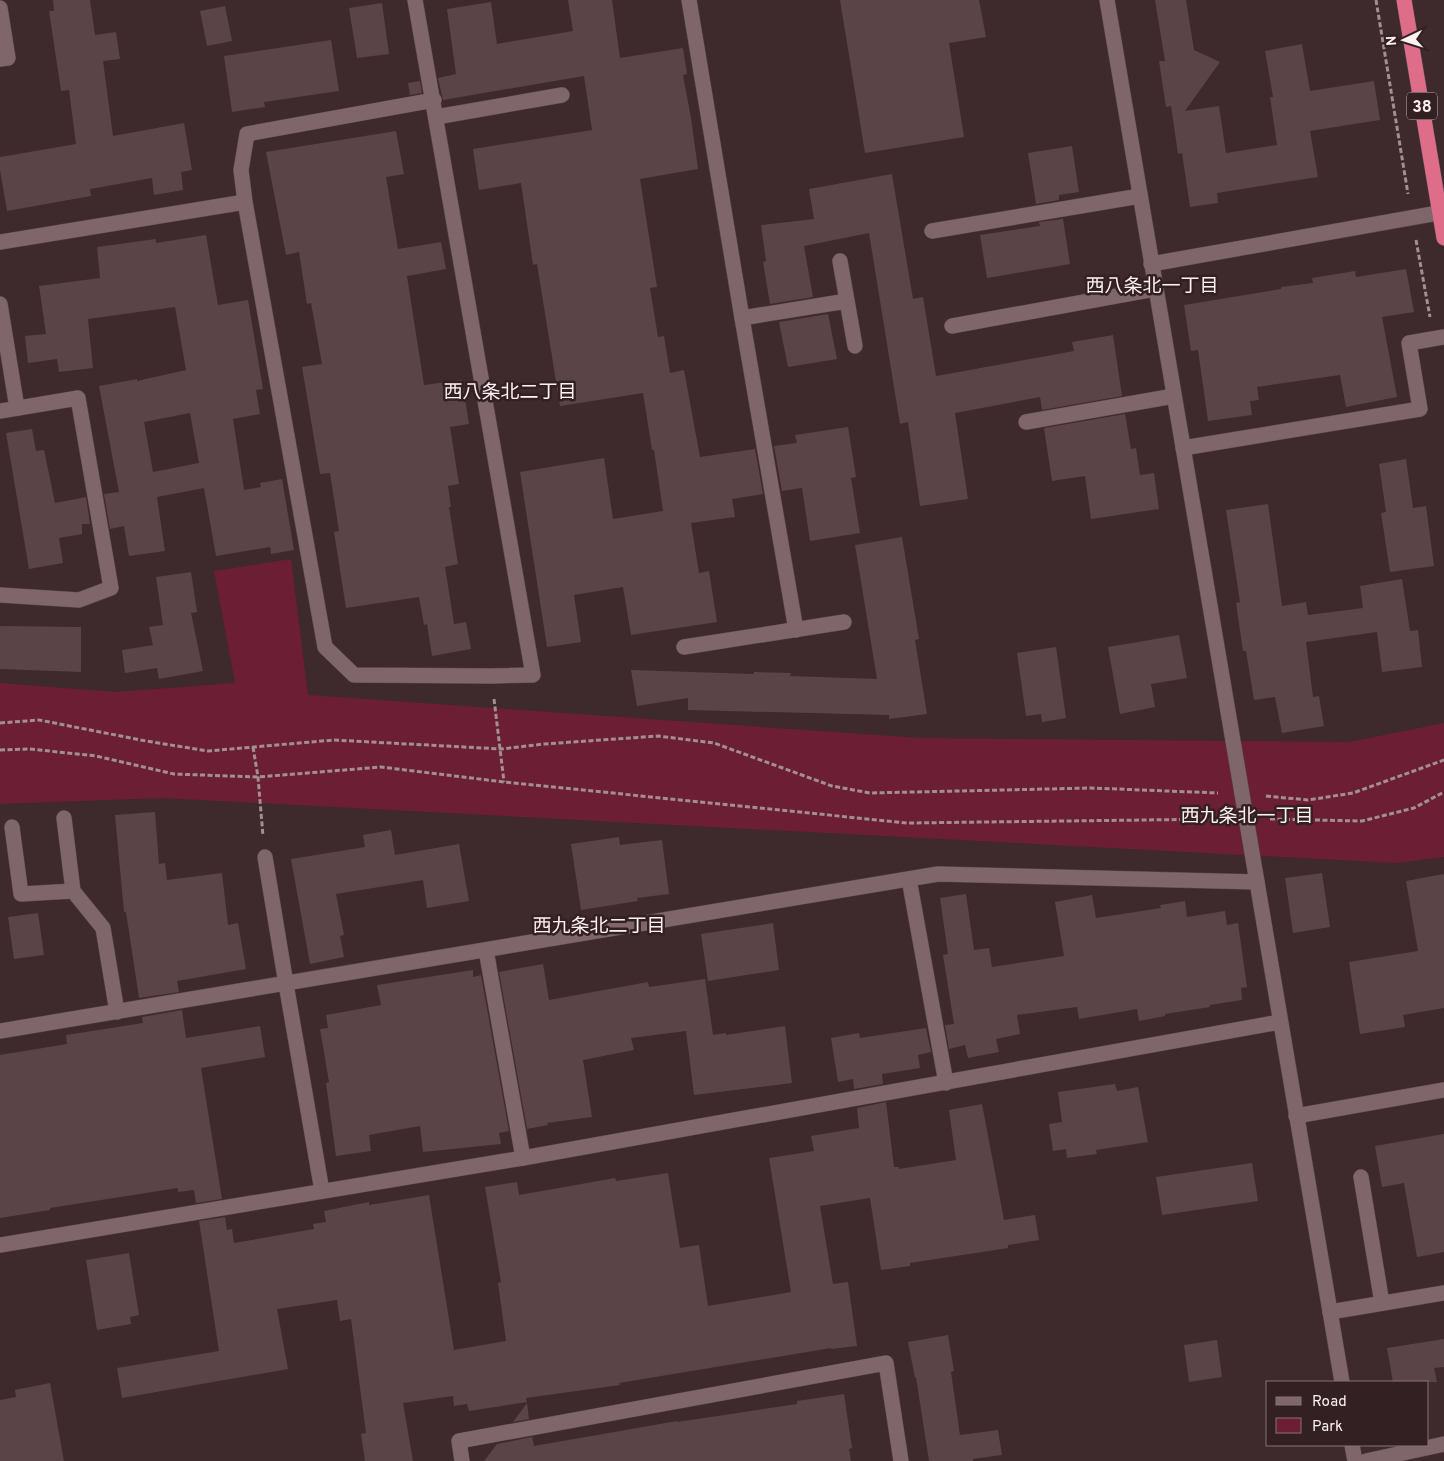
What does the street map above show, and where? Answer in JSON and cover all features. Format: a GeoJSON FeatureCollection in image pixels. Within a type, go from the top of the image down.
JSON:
{"type":"FeatureCollection","features":[{"type":"Feature","properties":{"kind":"highway","name":"38"},"geometry":{"type":"LineString","coordinates":[[1404,0],[1442,212],[1444,238]]}},
{"type":"Feature","properties":{"kind":"street"},"geometry":{"type":"LineString","coordinates":[[415,0],[434,100],[533,675],[354,675],[325,647],[245,202],[241,170],[247,134],[434,100]]}},
{"type":"Feature","properties":{"kind":"street"},"geometry":{"type":"LineString","coordinates":[[689,0],[796,630]]}},
{"type":"Feature","properties":{"kind":"street"},"geometry":{"type":"LineString","coordinates":[[1107,0],[1342,1381]]}},
{"type":"Feature","properties":{"kind":"street"},"geometry":{"type":"LineString","coordinates":[[0,8],[8,58],[0,60]]}},
{"type":"Feature","properties":{"kind":"street"},"geometry":{"type":"LineString","coordinates":[[436,117],[562,95]]}},
{"type":"Feature","properties":{"kind":"street"},"geometry":{"type":"LineString","coordinates":[[932,231],[1140,196]]}},
{"type":"Feature","properties":{"kind":"street"},"geometry":{"type":"LineString","coordinates":[[0,242],[245,202]]}},
{"type":"Feature","properties":{"kind":"street"},"geometry":{"type":"LineString","coordinates":[[1151,264],[1442,212]]}},
{"type":"Feature","properties":{"kind":"street"},"geometry":{"type":"LineString","coordinates":[[840,261],[855,346]]}},
{"type":"Feature","properties":{"kind":"street"},"geometry":{"type":"LineString","coordinates":[[952,326],[1156,289]]}},
{"type":"Feature","properties":{"kind":"street"},"geometry":{"type":"LineString","coordinates":[[742,318],[847,301]]}},
{"type":"Feature","properties":{"kind":"street"},"geometry":{"type":"LineString","coordinates":[[0,304],[17,408]]}},
{"type":"Feature","properties":{"kind":"street"},"geometry":{"type":"LineString","coordinates":[[1183,448],[1420,409],[1409,343],[1444,337]]}},
{"type":"Feature","properties":{"kind":"street"},"geometry":{"type":"LineString","coordinates":[[1026,422],[1174,396]]}},
{"type":"Feature","properties":{"kind":"street"},"geometry":{"type":"LineString","coordinates":[[0,411],[78,398],[111,588],[79,600],[0,595]]}},
{"type":"Feature","properties":{"kind":"street"},"geometry":{"type":"LineString","coordinates":[[684,647],[844,622]]}},
{"type":"Feature","properties":{"kind":"street"},"geometry":{"type":"LineString","coordinates":[[64,818],[73,891],[103,928],[117,1012]]}},
{"type":"Feature","properties":{"kind":"street"},"geometry":{"type":"LineString","coordinates":[[12,827],[21,894],[73,891]]}},
{"type":"Feature","properties":{"kind":"street"},"geometry":{"type":"LineString","coordinates":[[265,857],[322,1192]]}},
{"type":"Feature","properties":{"kind":"street"},"geometry":{"type":"LineString","coordinates":[[0,1031],[938,874],[1257,882]]}},
{"type":"Feature","properties":{"kind":"street"},"geometry":{"type":"LineString","coordinates":[[909,879],[946,1083]]}},
{"type":"Feature","properties":{"kind":"street"},"geometry":{"type":"LineString","coordinates":[[486,950],[523,1158]]}},
{"type":"Feature","properties":{"kind":"street"},"geometry":{"type":"LineString","coordinates":[[0,1245],[523,1158],[1280,1022]]}},
{"type":"Feature","properties":{"kind":"street"},"geometry":{"type":"LineString","coordinates":[[1296,1116],[1444,1090]]}},
{"type":"Feature","properties":{"kind":"street"},"geometry":{"type":"LineString","coordinates":[[1361,1178],[1382,1303]]}},
{"type":"Feature","properties":{"kind":"street"},"geometry":{"type":"LineString","coordinates":[[1330,1312],[1444,1292]]}},
{"type":"Feature","properties":{"kind":"street"},"geometry":{"type":"LineString","coordinates":[[462,1461],[459,1441],[886,1363],[901,1461]]}},
{"type":"Feature","properties":{"kind":"street"},"geometry":{"type":"LineString","coordinates":[[1366,1461],[1444,1444]]}},
{"type":"Feature","properties":{"kind":"street"},"geometry":{"type":"LineString","coordinates":[[1352,1446],[1355,1461]]}},
{"type":"Feature","properties":{"kind":"path"},"geometry":{"type":"LineString","coordinates":[[491,676],[504,782]]}},
{"type":"Feature","properties":{"kind":"path"},"geometry":{"type":"LineString","coordinates":[[0,723],[39,720],[208,751],[334,740],[501,749],[658,736],[714,743],[832,786],[870,793],[1091,788],[1242,794],[1308,800],[1353,793],[1444,760]]}},
{"type":"Feature","properties":{"kind":"path"},"geometry":{"type":"LineString","coordinates":[[253,747],[258,777],[265,857]]}},
{"type":"Feature","properties":{"kind":"path"},"geometry":{"type":"LineString","coordinates":[[0,750],[30,749],[96,756],[174,774],[258,777],[381,767],[504,782],[907,823],[1246,818],[1362,821],[1414,808],[1444,792]]}},
{"type":"Feature","properties":{"kind":"green space"},"geometry":{"type":"Polygon","coordinates":[[[291,559],[308,695],[920,738],[1349,742],[1444,723],[1444,857],[1397,863],[163,798],[0,804],[0,683],[116,692],[235,683],[214,571],[291,559]]]}},
{"type":"Feature","properties":{"kind":"building"},"geometry":{"type":"Polygon","coordinates":[[[53,0],[90,0],[95,35],[116,32],[120,59],[103,61],[113,136],[184,123],[192,170],[181,172],[183,190],[154,195],[152,178],[90,189],[91,196],[7,211],[0,170],[0,157],[76,144],[69,90],[61,91],[49,11],[54,11],[53,0]]]}},
{"type":"Feature","properties":{"kind":"building"},"geometry":{"type":"Polygon","coordinates":[[[568,0],[612,0],[620,58],[683,48],[687,74],[683,75],[698,169],[640,179],[657,287],[650,288],[658,337],[664,336],[670,373],[684,370],[700,457],[755,449],[763,494],[732,499],[735,517],[691,523],[699,573],[709,571],[717,622],[631,635],[623,587],[574,595],[581,642],[547,647],[520,472],[604,458],[613,519],[663,511],[643,393],[560,406],[537,264],[533,265],[521,183],[479,190],[473,149],[592,130],[584,76],[443,100],[438,78],[456,74],[447,9],[491,2],[497,44],[573,31],[568,0]]]}},
{"type":"Feature","properties":{"kind":"building"},"geometry":{"type":"Polygon","coordinates":[[[840,0],[979,0],[986,37],[949,43],[964,137],[865,153],[840,0]]]}},
{"type":"Feature","properties":{"kind":"building"},"geometry":{"type":"Polygon","coordinates":[[[1155,0],[1186,0],[1194,50],[1220,62],[1185,111],[1219,106],[1226,153],[1277,145],[1270,97],[1273,97],[1265,51],[1302,44],[1310,91],[1374,81],[1380,120],[1310,131],[1318,177],[1217,193],[1218,203],[1190,207],[1182,153],[1178,154],[1171,106],[1166,107],[1159,61],[1165,61],[1155,0]]]}},
{"type":"Feature","properties":{"kind":"building"},"geometry":{"type":"Polygon","coordinates":[[[382,3],[389,54],[357,58],[349,8],[382,3]]]}},
{"type":"Feature","properties":{"kind":"building"},"geometry":{"type":"Polygon","coordinates":[[[225,6],[232,41],[207,46],[200,11],[225,6]]]}},
{"type":"Feature","properties":{"kind":"building"},"geometry":{"type":"Polygon","coordinates":[[[331,40],[339,91],[264,102],[265,107],[232,112],[224,56],[331,40]]]}},
{"type":"Feature","properties":{"kind":"building"},"geometry":{"type":"Polygon","coordinates":[[[420,81],[422,93],[410,95],[408,83],[420,81]]]}},
{"type":"Feature","properties":{"kind":"building"},"geometry":{"type":"Polygon","coordinates":[[[396,131],[404,174],[386,177],[398,249],[441,242],[446,269],[407,276],[424,385],[462,380],[469,424],[450,427],[459,484],[448,486],[451,507],[449,507],[458,564],[445,567],[454,624],[466,622],[471,649],[432,656],[427,624],[424,625],[419,597],[346,608],[334,532],[339,531],[330,473],[320,474],[302,367],[322,364],[311,303],[307,304],[299,252],[286,255],[266,152],[396,131]]]}},
{"type":"Feature","properties":{"kind":"building"},"geometry":{"type":"Polygon","coordinates":[[[1072,146],[1079,192],[1059,195],[1059,200],[1036,204],[1028,153],[1072,146]]]}},
{"type":"Feature","properties":{"kind":"building"},"geometry":{"type":"Polygon","coordinates":[[[892,174],[913,299],[923,297],[936,376],[1074,351],[1072,342],[1113,335],[1122,396],[1042,410],[1040,397],[955,413],[968,499],[920,506],[908,422],[900,424],[869,233],[804,246],[813,297],[770,304],[763,262],[766,261],[761,225],[814,219],[809,189],[892,174]]]}},
{"type":"Feature","properties":{"kind":"building"},"geometry":{"type":"Polygon","coordinates":[[[1063,219],[1070,264],[987,278],[980,235],[1040,226],[1039,222],[1063,219]]]}},
{"type":"Feature","properties":{"kind":"building"},"geometry":{"type":"Polygon","coordinates":[[[206,235],[218,305],[248,300],[263,389],[256,390],[260,414],[233,419],[244,490],[261,487],[260,483],[282,479],[294,550],[271,554],[270,547],[216,556],[204,488],[157,497],[165,551],[129,556],[124,526],[110,529],[104,494],[119,492],[99,386],[137,379],[137,381],[186,370],[175,307],[88,319],[93,368],[59,372],[57,359],[28,363],[25,336],[46,334],[39,286],[100,278],[97,247],[156,239],[156,243],[206,235]],[[190,413],[144,422],[153,472],[199,463],[190,413]]]}},
{"type":"Feature","properties":{"kind":"building"},"geometry":{"type":"Polygon","coordinates":[[[1406,269],[1414,312],[1382,317],[1397,397],[1346,407],[1340,375],[1257,387],[1259,400],[1250,401],[1252,415],[1208,421],[1198,350],[1191,351],[1184,305],[1313,283],[1312,278],[1355,271],[1356,277],[1406,269]]]}},
{"type":"Feature","properties":{"kind":"building"},"geometry":{"type":"Polygon","coordinates":[[[828,314],[837,359],[788,367],[779,322],[828,314]]]}},
{"type":"Feature","properties":{"kind":"building"},"geometry":{"type":"Polygon","coordinates":[[[1125,414],[1131,449],[1136,448],[1140,475],[1154,473],[1159,509],[1091,519],[1085,476],[1052,481],[1044,428],[1125,414]]]}},
{"type":"Feature","properties":{"kind":"building"},"geometry":{"type":"Polygon","coordinates":[[[848,427],[856,477],[851,478],[860,533],[810,541],[802,488],[782,491],[774,446],[797,443],[795,435],[848,427]]]}},
{"type":"Feature","properties":{"kind":"building"},"geometry":{"type":"Polygon","coordinates":[[[32,429],[36,451],[44,450],[55,503],[86,497],[90,524],[82,524],[82,534],[59,538],[63,563],[29,569],[6,433],[32,429]]]}},
{"type":"Feature","properties":{"kind":"building"},"geometry":{"type":"Polygon","coordinates":[[[1406,459],[1413,508],[1426,506],[1434,566],[1390,572],[1381,513],[1386,512],[1379,464],[1406,459]]]}},
{"type":"Feature","properties":{"kind":"building"},"geometry":{"type":"Polygon","coordinates":[[[1268,504],[1282,606],[1306,602],[1308,615],[1363,608],[1360,586],[1402,579],[1410,631],[1418,630],[1422,667],[1382,672],[1377,632],[1306,642],[1313,697],[1319,696],[1324,726],[1282,733],[1275,697],[1254,700],[1246,651],[1243,651],[1236,603],[1240,602],[1226,510],[1268,504]]]}},
{"type":"Feature","properties":{"kind":"building"},"geometry":{"type":"Polygon","coordinates":[[[902,537],[919,639],[915,640],[927,714],[889,719],[889,715],[688,710],[688,698],[637,706],[631,670],[754,674],[754,672],[791,673],[790,676],[877,679],[855,545],[902,537]]]}},
{"type":"Feature","properties":{"kind":"building"},"geometry":{"type":"Polygon","coordinates":[[[191,572],[197,612],[191,613],[203,671],[159,679],[157,668],[125,673],[122,650],[153,645],[149,627],[163,625],[156,577],[191,572]]]}},
{"type":"Feature","properties":{"kind":"building"},"geometry":{"type":"Polygon","coordinates":[[[0,626],[81,627],[81,672],[0,669],[0,626]]]}},
{"type":"Feature","properties":{"kind":"building"},"geometry":{"type":"Polygon","coordinates":[[[1179,635],[1187,678],[1151,684],[1155,707],[1120,714],[1108,647],[1179,635]]]}},
{"type":"Feature","properties":{"kind":"building"},"geometry":{"type":"Polygon","coordinates":[[[1056,647],[1066,718],[1042,722],[1041,714],[1026,716],[1017,653],[1056,647]]]}},
{"type":"Feature","properties":{"kind":"building"},"geometry":{"type":"Polygon","coordinates":[[[155,812],[159,864],[165,863],[167,880],[222,873],[228,925],[238,923],[246,969],[177,981],[179,992],[139,998],[126,912],[124,912],[115,815],[155,812]]]}},
{"type":"Feature","properties":{"kind":"building"},"geometry":{"type":"Polygon","coordinates":[[[391,830],[395,855],[459,844],[469,901],[427,908],[423,880],[336,894],[344,935],[340,936],[344,957],[310,964],[291,859],[365,847],[363,835],[391,830]]]}},
{"type":"Feature","properties":{"kind":"building"},"geometry":{"type":"Polygon","coordinates":[[[619,837],[620,845],[662,840],[669,894],[637,898],[638,901],[581,910],[571,844],[619,837]]]}},
{"type":"Feature","properties":{"kind":"building"},"geometry":{"type":"Polygon","coordinates":[[[1322,873],[1330,927],[1293,933],[1285,878],[1322,873]]]}},
{"type":"Feature","properties":{"kind":"building"},"geometry":{"type":"Polygon","coordinates":[[[1444,874],[1444,1008],[1403,1015],[1405,1027],[1360,1034],[1349,962],[1418,951],[1406,881],[1444,874]]]}},
{"type":"Feature","properties":{"kind":"building"},"geometry":{"type":"Polygon","coordinates":[[[966,894],[974,950],[989,948],[992,967],[1064,956],[1055,902],[1092,895],[1096,918],[1161,908],[1160,905],[1185,901],[1187,917],[1225,911],[1227,925],[1238,923],[1247,987],[1241,988],[1242,1000],[1165,1014],[1165,1016],[1139,1021],[1137,1009],[1079,1019],[1077,1007],[1017,1015],[1020,1034],[996,1039],[999,1052],[968,1058],[965,1045],[949,1049],[945,1025],[954,1024],[943,955],[948,954],[940,898],[966,894]]]}},
{"type":"Feature","properties":{"kind":"building"},"geometry":{"type":"Polygon","coordinates":[[[38,913],[44,955],[14,959],[8,917],[38,913]]]}},
{"type":"Feature","properties":{"kind":"building"},"geometry":{"type":"Polygon","coordinates":[[[773,923],[779,970],[708,981],[701,934],[773,923]]]}},
{"type":"Feature","properties":{"kind":"building"},"geometry":{"type":"Polygon","coordinates":[[[543,964],[549,1000],[648,982],[649,987],[705,979],[713,1035],[726,1033],[726,1035],[785,1026],[792,1083],[694,1095],[686,1031],[631,1038],[634,1050],[583,1060],[592,1117],[547,1123],[548,1125],[527,1129],[499,972],[543,964]]]}},
{"type":"Feature","properties":{"kind":"building"},"geometry":{"type":"Polygon","coordinates":[[[473,970],[473,977],[481,975],[509,1131],[499,1133],[501,1144],[423,1152],[420,1126],[369,1135],[371,1151],[336,1156],[326,1083],[329,1082],[320,1029],[328,1028],[326,1015],[381,1005],[377,985],[473,970]]]}},
{"type":"Feature","properties":{"kind":"building"},"geometry":{"type":"Polygon","coordinates":[[[182,1010],[186,1038],[260,1026],[265,1057],[201,1068],[222,1199],[196,1203],[194,1190],[178,1192],[178,1188],[50,1208],[50,1210],[0,1218],[0,1055],[67,1044],[66,1035],[143,1023],[142,1017],[182,1010]]]}},
{"type":"Feature","properties":{"kind":"building"},"geometry":{"type":"Polygon","coordinates":[[[926,1028],[931,1052],[918,1055],[920,1068],[882,1074],[883,1084],[854,1089],[853,1079],[838,1082],[831,1038],[859,1033],[860,1038],[926,1028]]]}},
{"type":"Feature","properties":{"kind":"building"},"geometry":{"type":"Polygon","coordinates":[[[1115,1084],[1117,1091],[1138,1087],[1148,1142],[1096,1150],[1097,1154],[1067,1158],[1066,1149],[1053,1151],[1049,1124],[1062,1122],[1058,1092],[1115,1084]]]}},
{"type":"Feature","properties":{"kind":"building"},"geometry":{"type":"Polygon","coordinates":[[[886,1102],[894,1167],[899,1167],[899,1169],[956,1160],[949,1110],[982,1104],[1004,1220],[1035,1215],[1039,1240],[1008,1245],[1008,1248],[910,1263],[910,1266],[881,1270],[870,1198],[820,1206],[833,1284],[848,1282],[857,1346],[831,1348],[619,1383],[620,1385],[526,1398],[527,1402],[469,1411],[467,1404],[454,1406],[453,1396],[403,1403],[413,1461],[365,1461],[361,1434],[366,1433],[351,1319],[340,1321],[337,1300],[277,1309],[288,1369],[122,1398],[117,1368],[219,1351],[199,1221],[225,1217],[227,1230],[232,1229],[234,1243],[314,1229],[313,1224],[326,1222],[324,1211],[369,1202],[369,1205],[429,1195],[454,1350],[506,1341],[498,1283],[501,1282],[485,1187],[517,1182],[519,1195],[615,1178],[616,1181],[668,1173],[680,1248],[699,1245],[708,1306],[791,1292],[769,1158],[814,1151],[811,1136],[859,1128],[857,1108],[886,1102]]]}},
{"type":"Feature","properties":{"kind":"building"},"geometry":{"type":"Polygon","coordinates":[[[1444,1134],[1444,1252],[1417,1257],[1404,1183],[1382,1187],[1375,1146],[1444,1134]]]}},
{"type":"Feature","properties":{"kind":"building"},"geometry":{"type":"Polygon","coordinates":[[[1252,1163],[1258,1201],[1162,1215],[1156,1177],[1252,1163]]]}},
{"type":"Feature","properties":{"kind":"building"},"geometry":{"type":"Polygon","coordinates":[[[129,1253],[139,1315],[130,1317],[131,1324],[97,1330],[86,1260],[129,1253]]]}},
{"type":"Feature","properties":{"kind":"building"},"geometry":{"type":"Polygon","coordinates":[[[948,1335],[954,1371],[951,1372],[960,1435],[998,1430],[1002,1455],[973,1459],[973,1461],[929,1461],[916,1377],[908,1342],[948,1335]]]}},
{"type":"Feature","properties":{"kind":"building"},"geometry":{"type":"Polygon","coordinates":[[[1444,1339],[1444,1367],[1434,1368],[1437,1382],[1393,1381],[1387,1348],[1444,1339]]]}},
{"type":"Feature","properties":{"kind":"building"},"geometry":{"type":"Polygon","coordinates":[[[1217,1340],[1222,1377],[1189,1382],[1184,1345],[1217,1340]]]}},
{"type":"Feature","properties":{"kind":"building"},"geometry":{"type":"Polygon","coordinates":[[[50,1383],[64,1461],[0,1461],[0,1400],[16,1397],[15,1390],[50,1383]]]}},
{"type":"Feature","properties":{"kind":"building"},"geometry":{"type":"Polygon","coordinates":[[[844,1394],[852,1448],[849,1449],[851,1461],[484,1461],[497,1444],[532,1437],[534,1446],[677,1421],[797,1404],[797,1401],[844,1394]]]}},
{"type":"Feature","properties":{"kind":"building"},"geometry":{"type":"Polygon","coordinates":[[[527,1403],[529,1419],[513,1422],[527,1403]]]}},
{"type":"Feature","properties":{"kind":"district","name":"西八条北一丁目"},"geometry":{"type":"Point","coordinates":[1152,285]}},
{"type":"Feature","properties":{"kind":"district","name":"西八条北二丁目"},"geometry":{"type":"Point","coordinates":[510,391]}},
{"type":"Feature","properties":{"kind":"district","name":"西九条北一丁目"},"geometry":{"type":"Point","coordinates":[1247,815]}},
{"type":"Feature","properties":{"kind":"district","name":"西九条北二丁目"},"geometry":{"type":"Point","coordinates":[599,925]}}]}
